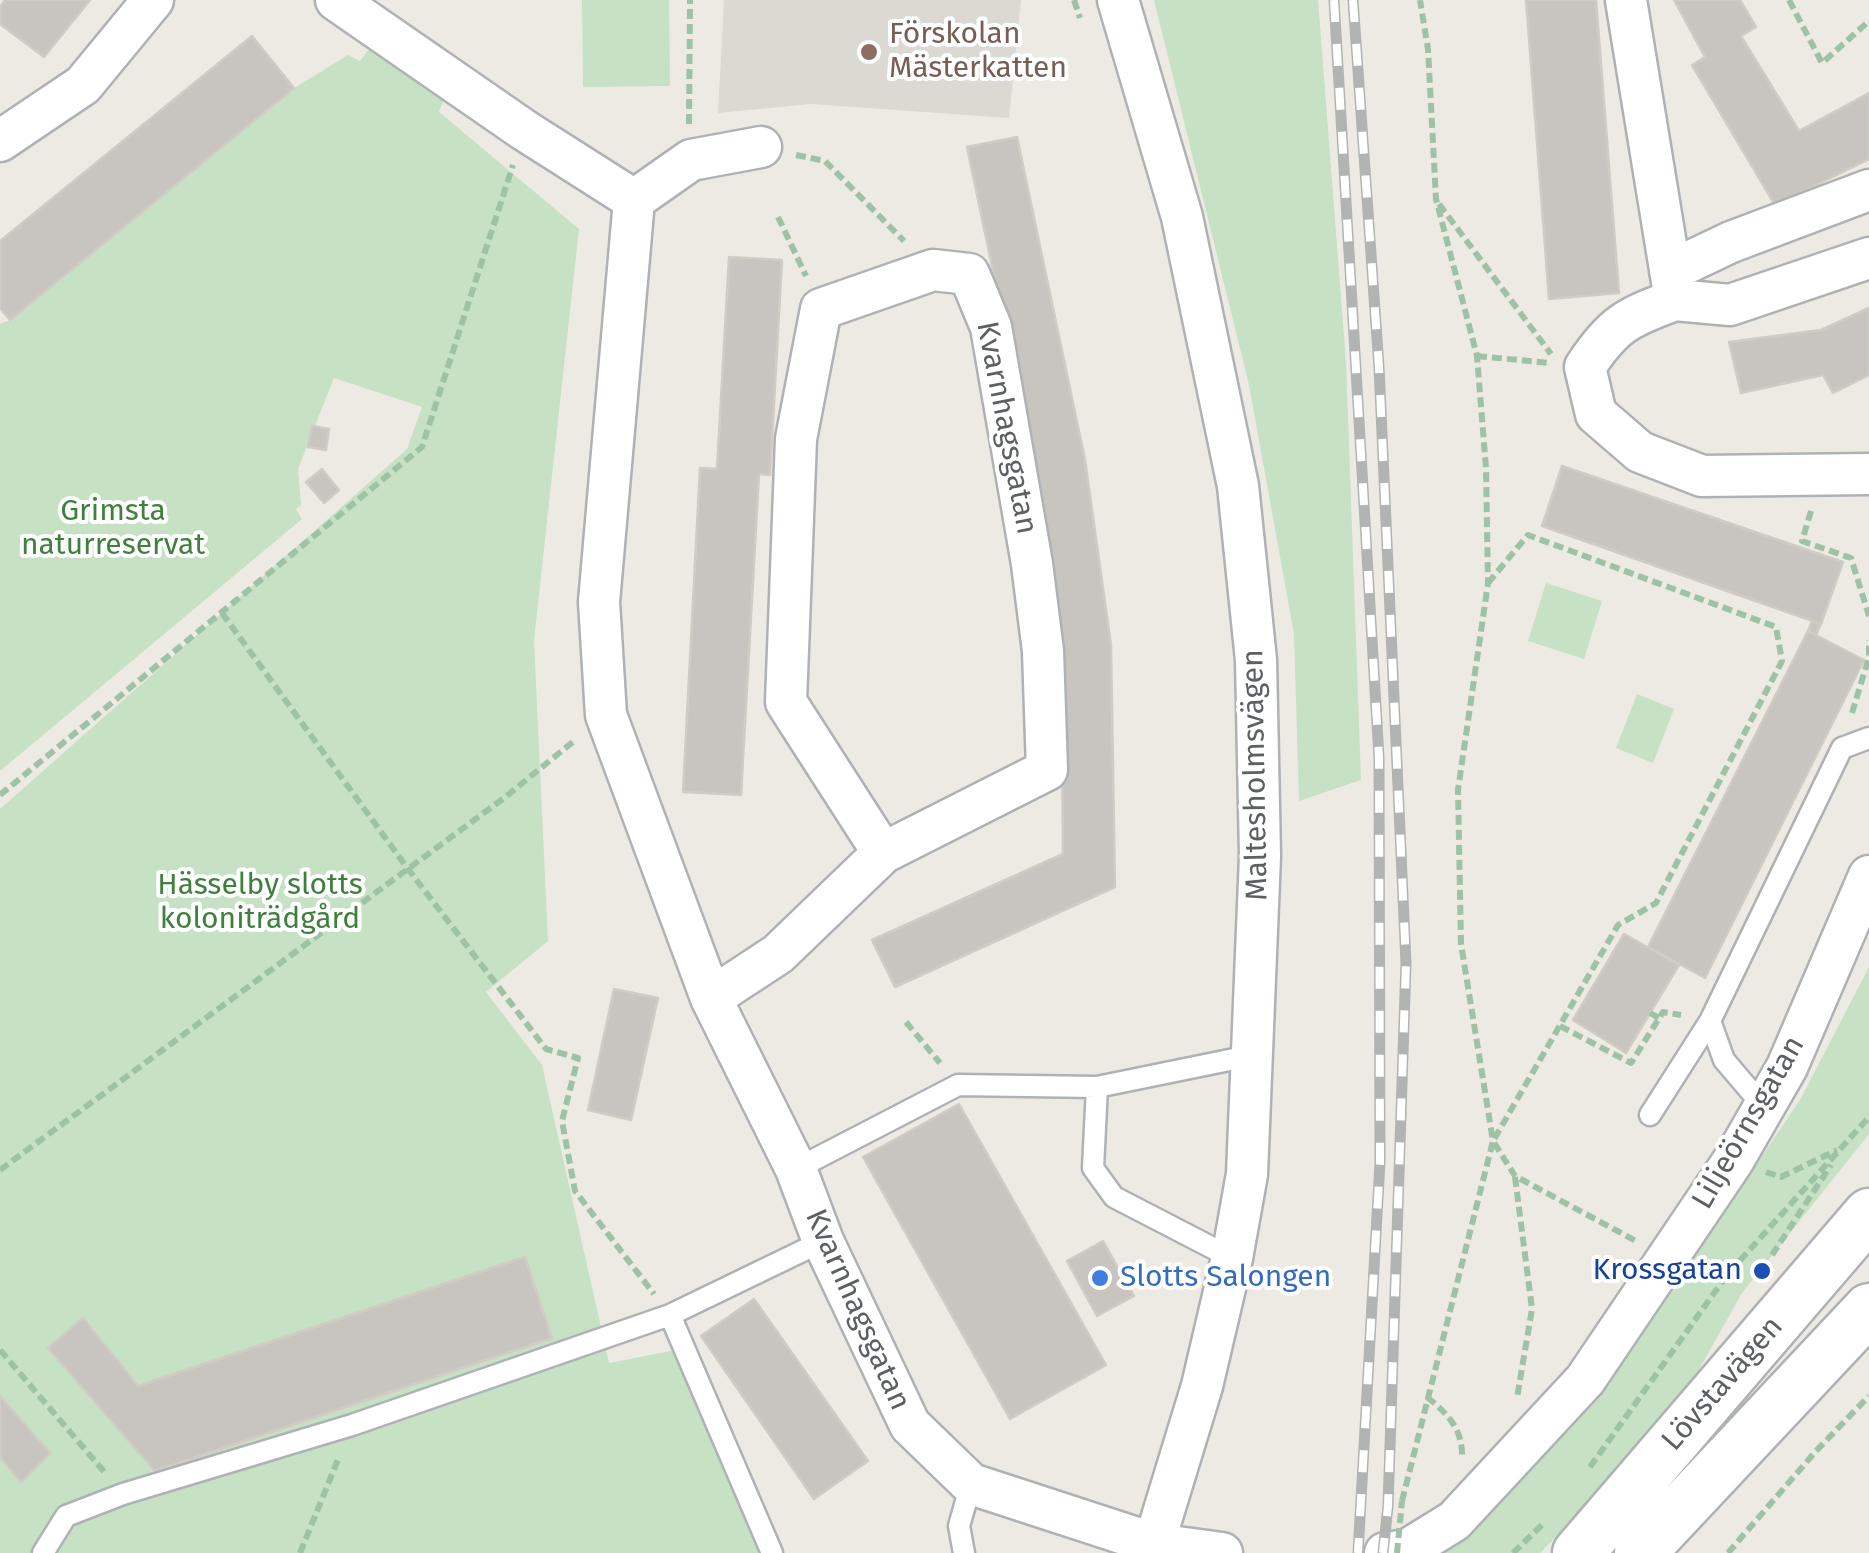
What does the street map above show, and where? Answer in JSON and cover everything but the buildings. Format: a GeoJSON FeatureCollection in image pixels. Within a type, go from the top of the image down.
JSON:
{"type":"FeatureCollection","features":[{"type":"Feature","properties":{"kind":"street"},"geometry":{"type":"LineString","coordinates":[[0,141],[83,85],[153,0]]}},
{"type":"Feature","properties":{"kind":"street"},"geometry":{"type":"LineString","coordinates":[[336,0],[524,130],[634,200],[691,160],[762,147]]}},
{"type":"Feature","properties":{"kind":"street","name":"Maltesholmsvägen"},"geometry":{"type":"LineString","coordinates":[[1118,0],[1182,217],[1238,486],[1256,660],[1260,856],[1247,1174],[1202,1386],[1153,1549]]}},
{"type":"Feature","properties":{"kind":"street"},"geometry":{"type":"LineString","coordinates":[[1626,0],[1673,285]]}},
{"type":"Feature","properties":{"kind":"street"},"geometry":{"type":"LineString","coordinates":[[1869,190],[1731,242],[1606,335],[1586,367],[1596,414],[1640,452],[1702,476],[1869,474]]}},
{"type":"Feature","properties":{"kind":"street","name":"Kvarnhagsgatan"},"geometry":{"type":"LineString","coordinates":[[634,200],[599,602],[606,715],[711,998],[796,1169],[823,1241],[910,1426],[971,1484],[1153,1549]]}},
{"type":"Feature","properties":{"kind":"street"},"geometry":{"type":"LineString","coordinates":[[1673,285],[1730,306],[1869,258]]}},
{"type":"Feature","properties":{"kind":"street"},"geometry":{"type":"LineString","coordinates":[[883,853],[786,702],[796,439],[822,309],[934,270]]}},
{"type":"Feature","properties":{"kind":"street","name":"Kvarnhagsgatan"},"geometry":{"type":"LineString","coordinates":[[711,998],[778,954],[883,853],[1047,770],[1043,651],[1032,564],[990,327],[970,274],[934,270]]}},
{"type":"Feature","properties":{"kind":"street","name":"Liljeörnsgatan"},"geometry":{"type":"LineString","coordinates":[[1386,1553],[1406,1550],[1454,1521],[1584,1380],[1733,1161],[1764,1107],[1786,1067],[1869,876]]}},
{"type":"Feature","properties":{"kind":"street","name":"Lövstavägen"},"geometry":{"type":"LineString","coordinates":[[1566,1533],[1869,1214]]}},
{"type":"Feature","properties":{"kind":"street","name":"Lövstavägen"},"geometry":{"type":"LineString","coordinates":[[1640,1553],[1869,1309]]}},
{"type":"Feature","properties":{"kind":"street"},"geometry":{"type":"LineString","coordinates":[[1153,1549],[1222,1553]]}},
{"type":"Feature","properties":{"kind":"lane"},"geometry":{"type":"LineString","coordinates":[[1650,1115],[1710,1021],[1842,748],[1869,738]]}},
{"type":"Feature","properties":{"kind":"lane"},"geometry":{"type":"LineString","coordinates":[[1710,1021],[1724,1060],[1764,1107]]}},
{"type":"Feature","properties":{"kind":"lane"},"geometry":{"type":"LineString","coordinates":[[796,1169],[958,1084],[1097,1087],[1254,1055]]}},
{"type":"Feature","properties":{"kind":"lane"},"geometry":{"type":"LineString","coordinates":[[1097,1087],[1094,1168],[1114,1197],[1232,1258]]}},
{"type":"Feature","properties":{"kind":"lane"},"geometry":{"type":"LineString","coordinates":[[43,1553],[66,1516],[123,1494],[352,1424],[670,1315],[823,1241]]}},
{"type":"Feature","properties":{"kind":"lane"},"geometry":{"type":"LineString","coordinates":[[670,1315],[772,1553]]}},
{"type":"Feature","properties":{"kind":"lane"},"geometry":{"type":"LineString","coordinates":[[964,1553],[959,1526],[971,1484]]}},
{"type":"Feature","properties":{"kind":"path"},"geometry":{"type":"LineString","coordinates":[[690,0],[691,160]]}},
{"type":"Feature","properties":{"kind":"path"},"geometry":{"type":"LineString","coordinates":[[1074,0],[1086,36]]}},
{"type":"Feature","properties":{"kind":"path"},"geometry":{"type":"LineString","coordinates":[[1420,0],[1428,49],[1436,199],[1477,356],[1486,468],[1488,583],[1458,790],[1462,944],[1492,1140],[1514,1176],[1532,1309],[1505,1468]]}},
{"type":"Feature","properties":{"kind":"path"},"geometry":{"type":"LineString","coordinates":[[1789,0],[1822,62],[1869,22]]}},
{"type":"Feature","properties":{"kind":"path"},"geometry":{"type":"LineString","coordinates":[[0,795],[422,448],[524,130]]}},
{"type":"Feature","properties":{"kind":"path"},"geometry":{"type":"LineString","coordinates":[[762,147],[825,160],[934,270]]}},
{"type":"Feature","properties":{"kind":"path"},"geometry":{"type":"LineString","coordinates":[[1436,199],[1558,364],[1477,356]]}},
{"type":"Feature","properties":{"kind":"path"},"geometry":{"type":"LineString","coordinates":[[778,217],[822,309]]}},
{"type":"Feature","properties":{"kind":"path"},"geometry":{"type":"LineString","coordinates":[[1822,476],[1802,540],[1850,558],[1869,616]]}},
{"type":"Feature","properties":{"kind":"path"},"geometry":{"type":"LineString","coordinates":[[1397,1553],[1402,1500],[1492,1140],[1618,925],[1656,903],[1782,661],[1776,627],[1528,536],[1488,583]]}},
{"type":"Feature","properties":{"kind":"path"},"geometry":{"type":"LineString","coordinates":[[222,612],[408,869],[546,1049],[578,1058],[562,1121],[575,1191],[670,1315]]}},
{"type":"Feature","properties":{"kind":"path"},"geometry":{"type":"LineString","coordinates":[[1842,748],[1869,657],[1869,640]]}},
{"type":"Feature","properties":{"kind":"path"},"geometry":{"type":"LineString","coordinates":[[0,1170],[504,798],[606,715]]}},
{"type":"Feature","properties":{"kind":"path"},"geometry":{"type":"LineString","coordinates":[[1560,1026],[1631,1063],[1663,1012],[1710,1021]]}},
{"type":"Feature","properties":{"kind":"path"},"geometry":{"type":"LineString","coordinates":[[1650,1013],[1659,1018]]}},
{"type":"Feature","properties":{"kind":"path"},"geometry":{"type":"LineString","coordinates":[[906,1022],[958,1084]]}},
{"type":"Feature","properties":{"kind":"path"},"geometry":{"type":"LineString","coordinates":[[1590,1468],[1727,1275],[1869,1117]]}},
{"type":"Feature","properties":{"kind":"path"},"geometry":{"type":"LineString","coordinates":[[1733,1161],[1781,1177],[1842,1148]]}},
{"type":"Feature","properties":{"kind":"path"},"geometry":{"type":"LineString","coordinates":[[1762,1270],[1842,1148]]}},
{"type":"Feature","properties":{"kind":"path"},"geometry":{"type":"LineString","coordinates":[[1514,1176],[1668,1258]]}},
{"type":"Feature","properties":{"kind":"path"},"geometry":{"type":"LineString","coordinates":[[0,1350],[123,1494]]}},
{"type":"Feature","properties":{"kind":"path"},"geometry":{"type":"LineString","coordinates":[[1730,1553],[1816,1451],[1869,1396]]}},
{"type":"Feature","properties":{"kind":"path"},"geometry":{"type":"LineString","coordinates":[[1427,1397],[1460,1432],[1454,1521]]}},
{"type":"Feature","properties":{"kind":"path"},"geometry":{"type":"LineString","coordinates":[[300,1553],[352,1424]]}},
{"type":"Feature","properties":{"kind":"path"},"geometry":{"type":"LineString","coordinates":[[1513,1553],[1566,1533]]}},
{"type":"Feature","properties":{"kind":"shaded area","name":"Förskolan Mästerkatten"},"geometry":{"type":"Polygon","coordinates":[[[724,0],[1021,0],[1009,118],[811,104],[718,113],[724,0]]]}},
{"type":"Feature","properties":{"kind":"green space"},"geometry":{"type":"Polygon","coordinates":[[[582,0],[669,0],[670,86],[583,87],[582,0]]]}},
{"type":"Feature","properties":{"kind":"green space"},"geometry":{"type":"Polygon","coordinates":[[[1154,0],[1318,0],[1346,362],[1361,780],[1299,801],[1294,634],[1249,385],[1154,0]]]}},
{"type":"Feature","properties":{"kind":"green space"},"geometry":{"type":"Polygon","coordinates":[[[371,46],[445,96],[439,112],[579,229],[534,640],[548,941],[486,992],[542,1065],[609,1363],[676,1350],[759,1553],[0,1553],[0,809],[407,449],[422,407],[334,378],[298,469],[301,505],[296,509],[302,519],[0,771],[0,324],[10,320],[294,88],[348,55],[360,61],[371,46]]]}},
{"type":"Feature","properties":{"kind":"green space"},"geometry":{"type":"Polygon","coordinates":[[[1546,583],[1602,601],[1584,659],[1528,641],[1546,583]]]}},
{"type":"Feature","properties":{"kind":"green space"},"geometry":{"type":"Polygon","coordinates":[[[1637,694],[1674,709],[1653,763],[1616,748],[1637,694]]]}},
{"type":"Feature","properties":{"kind":"green space"},"geometry":{"type":"Polygon","coordinates":[[[1869,967],[1869,1134],[1742,1293],[1669,1423],[1540,1553],[1442,1553],[1469,1537],[1599,1398],[1800,1100],[1869,967]]]}},
{"type":"Feature","properties":{"kind":"railway"},"geometry":{"type":"LineString","coordinates":[[1334,0],[1379,757],[1380,1162],[1358,1553]]}},
{"type":"Feature","properties":{"kind":"railway"},"geometry":{"type":"LineString","coordinates":[[1353,0],[1379,367],[1406,963],[1388,1506],[1383,1553]]}},
{"type":"Feature","properties":{"kind":"place","name":"Förskolan Mästerkatten"},"geometry":{"type":"Point","coordinates":[869,52]}},
{"type":"Feature","properties":{"kind":"place","name":"Krossgatan"},"geometry":{"type":"Point","coordinates":[1762,1271]}},
{"type":"Feature","properties":{"kind":"place","name":"Slotts Salongen"},"geometry":{"type":"Point","coordinates":[1100,1278]}},
{"type":"Feature","properties":{"kind":"park label","name":"Grimsta naturreservat"},"geometry":{"type":"Point","coordinates":[113,529]}},
{"type":"Feature","properties":{"kind":"park label","name":"Hässelby slotts koloniträdgård"},"geometry":{"type":"Point","coordinates":[260,903]}}]}
